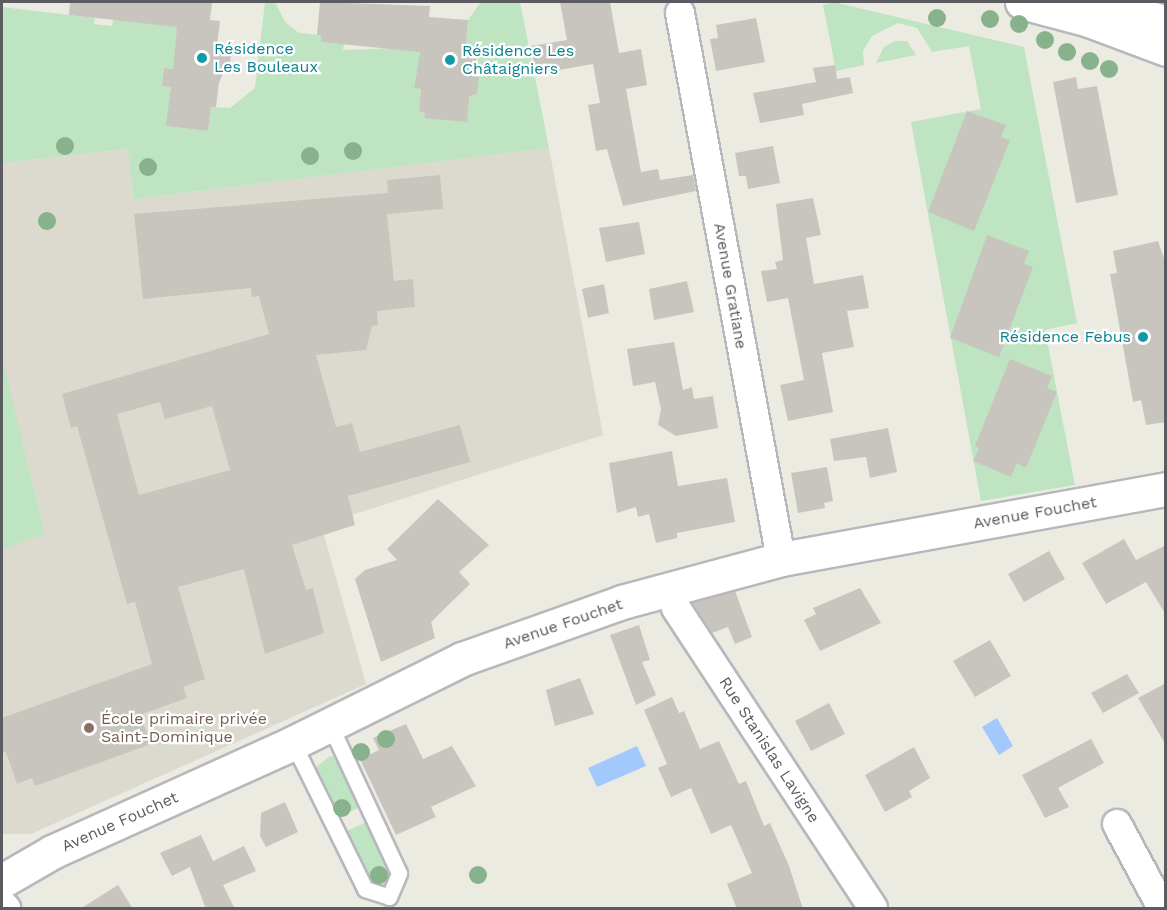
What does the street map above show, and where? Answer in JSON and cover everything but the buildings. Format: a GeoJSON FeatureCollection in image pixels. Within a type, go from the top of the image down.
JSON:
{"type":"FeatureCollection","features":[{"type":"Feature","properties":{"kind":"street"},"geometry":{"type":"LineString","coordinates":[[1022,2],[1089,20],[1166,49]]}},
{"type":"Feature","properties":{"kind":"street"},"geometry":{"type":"LineString","coordinates":[[1107,2],[1166,23]]}},
{"type":"Feature","properties":{"kind":"street","name":"Avenue Gratiane"},"geometry":{"type":"LineString","coordinates":[[680,13],[781,559]]}},
{"type":"Feature","properties":{"kind":"street","name":"Avenue Fouchet"},"geometry":{"type":"LineString","coordinates":[[2,881],[52,852],[293,744],[462,659],[670,589],[781,559],[1166,489]]}},
{"type":"Feature","properties":{"kind":"street","name":"Rue Stanislas Lavigne"},"geometry":{"type":"LineString","coordinates":[[670,589],[676,608],[873,909]]}},
{"type":"Feature","properties":{"kind":"street"},"geometry":{"type":"LineString","coordinates":[[1117,824],[1162,909]]}},
{"type":"Feature","properties":{"kind":"street"},"geometry":{"type":"LineString","coordinates":[[2,904],[6,909]]}},
{"type":"Feature","properties":{"kind":"lane"},"geometry":{"type":"LineString","coordinates":[[293,744],[365,890],[389,897],[399,873],[330,725]]}},
{"type":"Feature","properties":{"kind":"shaded area"},"geometry":{"type":"Polygon","coordinates":[[[549,148],[603,435],[336,520],[324,535],[366,684],[31,834],[2,834],[2,163],[129,149],[134,199],[549,148]]]}},
{"type":"Feature","properties":{"kind":"green space"},"geometry":{"type":"Polygon","coordinates":[[[265,2],[275,2],[285,22],[299,33],[321,35],[321,42],[344,44],[343,50],[426,47],[423,71],[417,70],[414,87],[421,89],[419,112],[425,113],[424,118],[477,94],[477,49],[466,47],[468,20],[481,2],[520,2],[549,148],[134,199],[128,149],[2,163],[2,7],[95,18],[94,24],[112,26],[113,20],[178,21],[173,69],[164,68],[163,86],[171,87],[167,126],[208,131],[211,107],[230,108],[255,88],[265,2]]]}},
{"type":"Feature","properties":{"kind":"green space"},"geometry":{"type":"Polygon","coordinates":[[[833,2],[1024,47],[1077,323],[1045,330],[1075,485],[981,501],[911,122],[981,109],[969,46],[932,52],[917,28],[898,23],[872,36],[863,51],[864,65],[836,71],[823,5],[833,2]]]}},
{"type":"Feature","properties":{"kind":"green space"},"geometry":{"type":"Polygon","coordinates":[[[895,41],[907,41],[916,55],[876,63],[884,47],[895,41]]]}},
{"type":"Feature","properties":{"kind":"green space"},"geometry":{"type":"Polygon","coordinates":[[[2,358],[45,534],[2,549],[2,358]]]}},
{"type":"Feature","properties":{"kind":"green space"},"geometry":{"type":"Polygon","coordinates":[[[330,756],[336,757],[358,808],[338,817],[315,768],[330,756]]]}},
{"type":"Feature","properties":{"kind":"green space"},"geometry":{"type":"Polygon","coordinates":[[[366,822],[393,875],[390,886],[382,889],[372,886],[345,832],[366,822]]]}},
{"type":"Feature","properties":{"kind":"water"},"geometry":{"type":"Polygon","coordinates":[[[997,718],[1013,746],[999,755],[982,727],[997,718]]]}},
{"type":"Feature","properties":{"kind":"water"},"geometry":{"type":"Polygon","coordinates":[[[637,746],[646,766],[597,787],[588,768],[637,746]]]}},
{"type":"Feature","properties":{"kind":"place","name":"Résidence Les Bouleaux"},"geometry":{"type":"Point","coordinates":[202,58]}},
{"type":"Feature","properties":{"kind":"place","name":"Résidence Les Châtaigniers"},"geometry":{"type":"Point","coordinates":[450,60]}},
{"type":"Feature","properties":{"kind":"place","name":"Résidence Febus"},"geometry":{"type":"Point","coordinates":[1143,337]}},
{"type":"Feature","properties":{"kind":"place","name":"École primaire privée Saint-Dominique"},"geometry":{"type":"Point","coordinates":[89,728]}}]}
